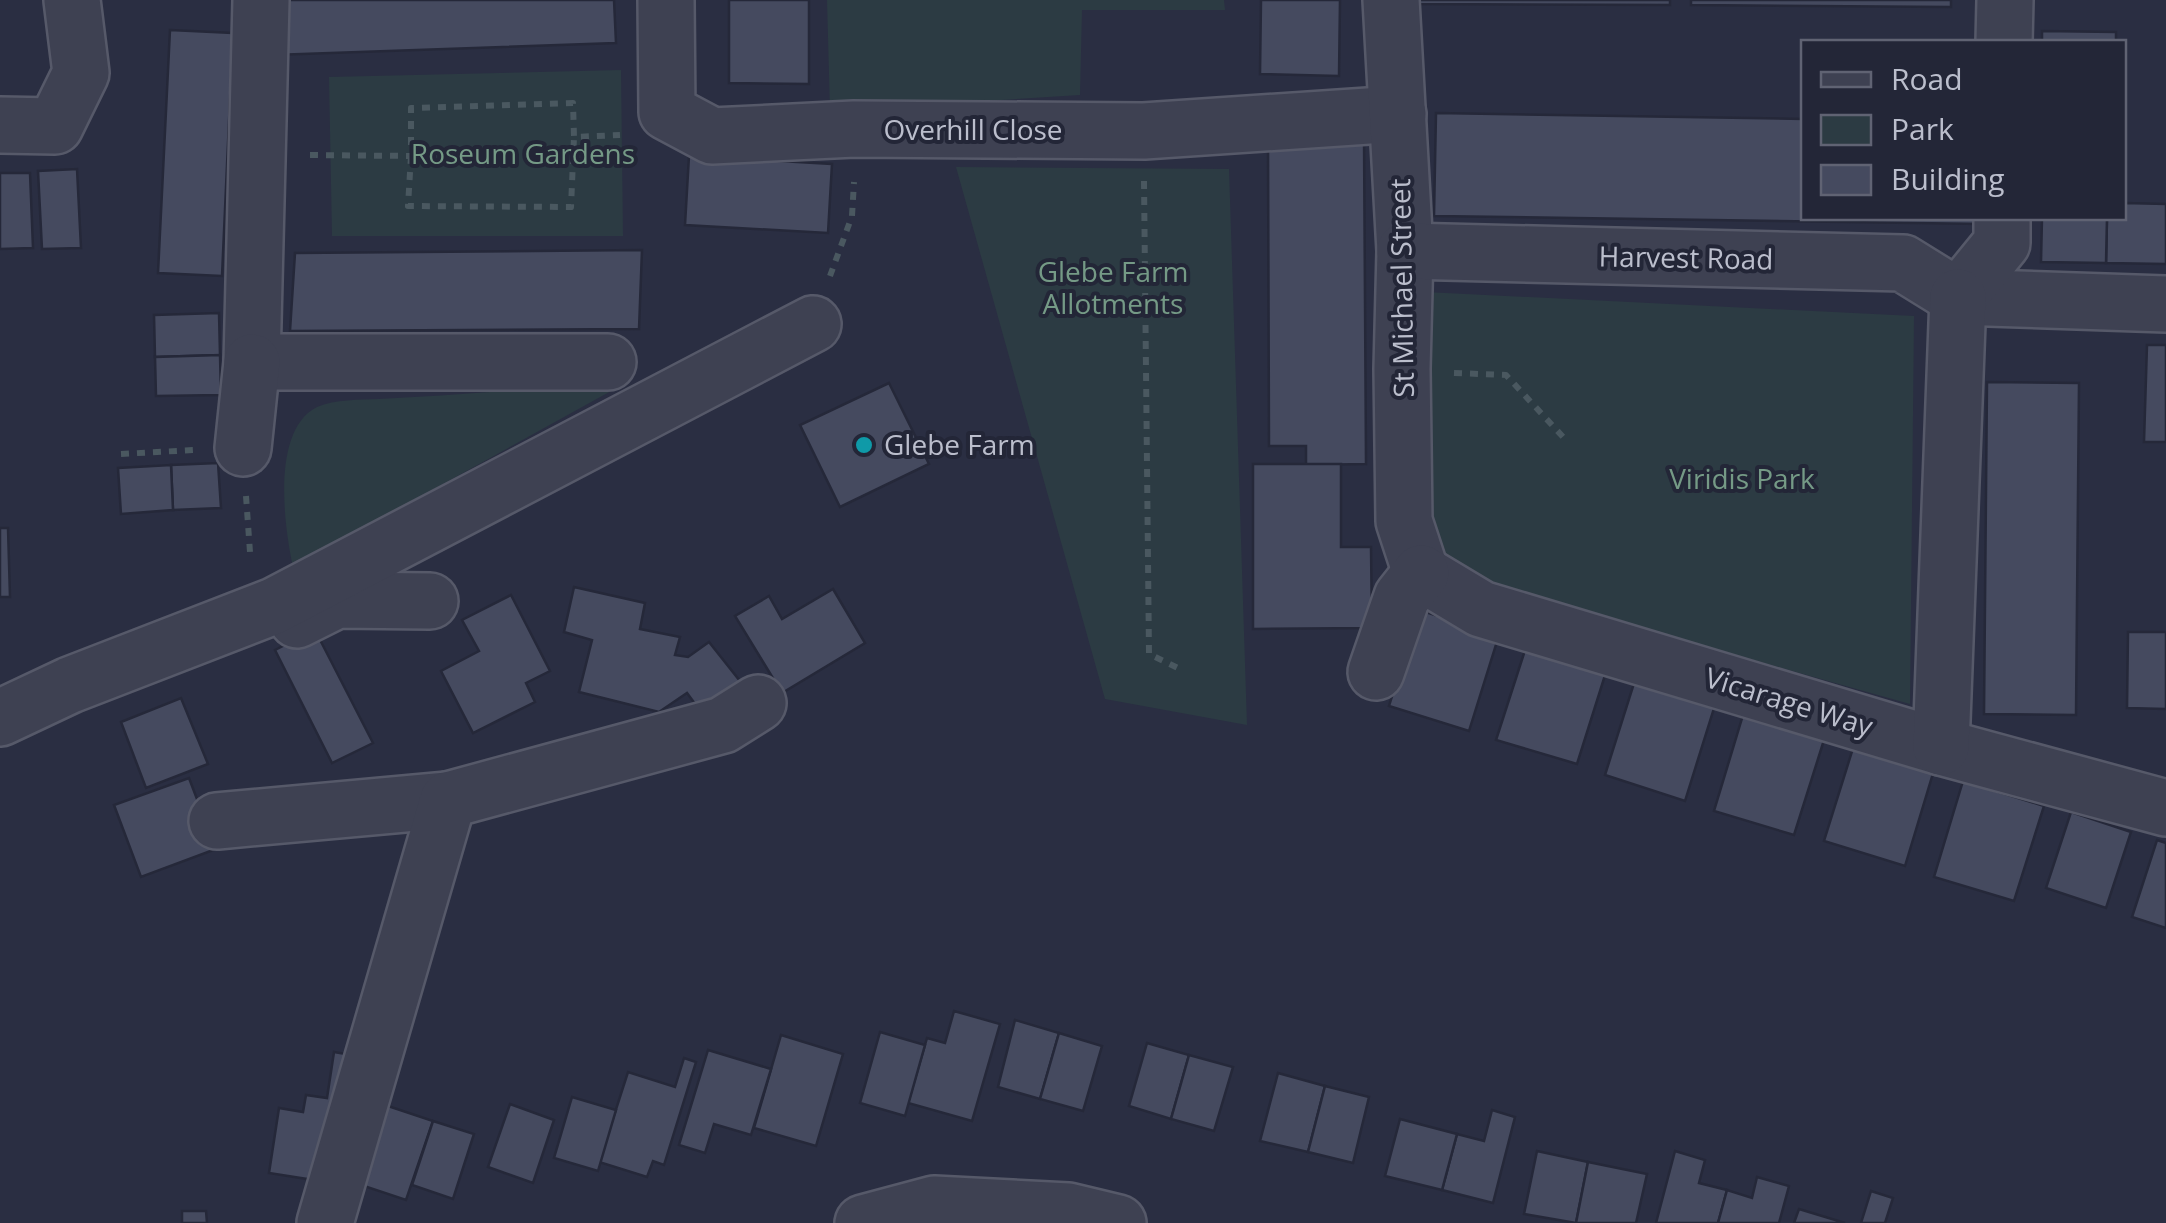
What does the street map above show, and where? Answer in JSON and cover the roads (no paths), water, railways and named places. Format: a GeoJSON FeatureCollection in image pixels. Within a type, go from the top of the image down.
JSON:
{"type":"FeatureCollection","features":[{"type":"Feature","properties":{"kind":"street"},"geometry":{"type":"LineString","coordinates":[[0,125],[56,126],[81,73],[72,0]]}},
{"type":"Feature","properties":{"kind":"street"},"geometry":{"type":"LineString","coordinates":[[243,448],[252,362],[261,0]]}},
{"type":"Feature","properties":{"kind":"street","name":"Overhill Close"},"geometry":{"type":"LineString","coordinates":[[666,0],[667,112],[712,136],[854,130],[1144,131],[1398,114]]}},
{"type":"Feature","properties":{"kind":"street","name":"St Michael Street"},"geometry":{"type":"LineString","coordinates":[[1391,0],[1405,251],[1404,521],[1421,573]]}},
{"type":"Feature","properties":{"kind":"street"},"geometry":{"type":"LineString","coordinates":[[2004,40],[2005,0]]}},
{"type":"Feature","properties":{"kind":"street"},"geometry":{"type":"LineString","coordinates":[[1940,747],[1958,297],[2002,243],[2002,220]]}},
{"type":"Feature","properties":{"kind":"street","name":"Harvest Road"},"geometry":{"type":"LineString","coordinates":[[1405,251],[1903,263],[1958,297],[2166,304]]}},
{"type":"Feature","properties":{"kind":"street"},"geometry":{"type":"LineString","coordinates":[[0,720],[70,685],[274,606],[812,324]]}},
{"type":"Feature","properties":{"kind":"street"},"geometry":{"type":"LineString","coordinates":[[252,362],[608,362]]}},
{"type":"Feature","properties":{"kind":"street"},"geometry":{"type":"LineString","coordinates":[[1376,672],[1402,597],[1421,573]]}},
{"type":"Feature","properties":{"kind":"street","name":"Vicarage Way"},"geometry":{"type":"LineString","coordinates":[[1421,573],[1481,609],[1940,747],[2166,808]]}},
{"type":"Feature","properties":{"kind":"street"},"geometry":{"type":"LineString","coordinates":[[0,720],[42,730],[121,707],[338,600],[430,601]]}},
{"type":"Feature","properties":{"kind":"street"},"geometry":{"type":"LineString","coordinates":[[217,820],[448,800],[723,725],[758,704]]}},
{"type":"Feature","properties":{"kind":"street"},"geometry":{"type":"LineString","coordinates":[[325,1223],[448,800]]}},
{"type":"Feature","properties":{"kind":"street"},"geometry":{"type":"LineString","coordinates":[[863,1223],[932,1214],[1068,1210],[1118,1223]]}},
{"type":"Feature","properties":{"kind":"place","name":"Glebe Farm"},"geometry":{"type":"Point","coordinates":[864,445]}},
{"type":"Feature","properties":{"kind":"park label","name":"Roseum Gardens"},"geometry":{"type":"Point","coordinates":[523,154]}},
{"type":"Feature","properties":{"kind":"park label","name":"Glebe Farm Allotments"},"geometry":{"type":"Point","coordinates":[1113,288]}},
{"type":"Feature","properties":{"kind":"park label","name":"Viridis Park"},"geometry":{"type":"Point","coordinates":[1742,479]}}]}
